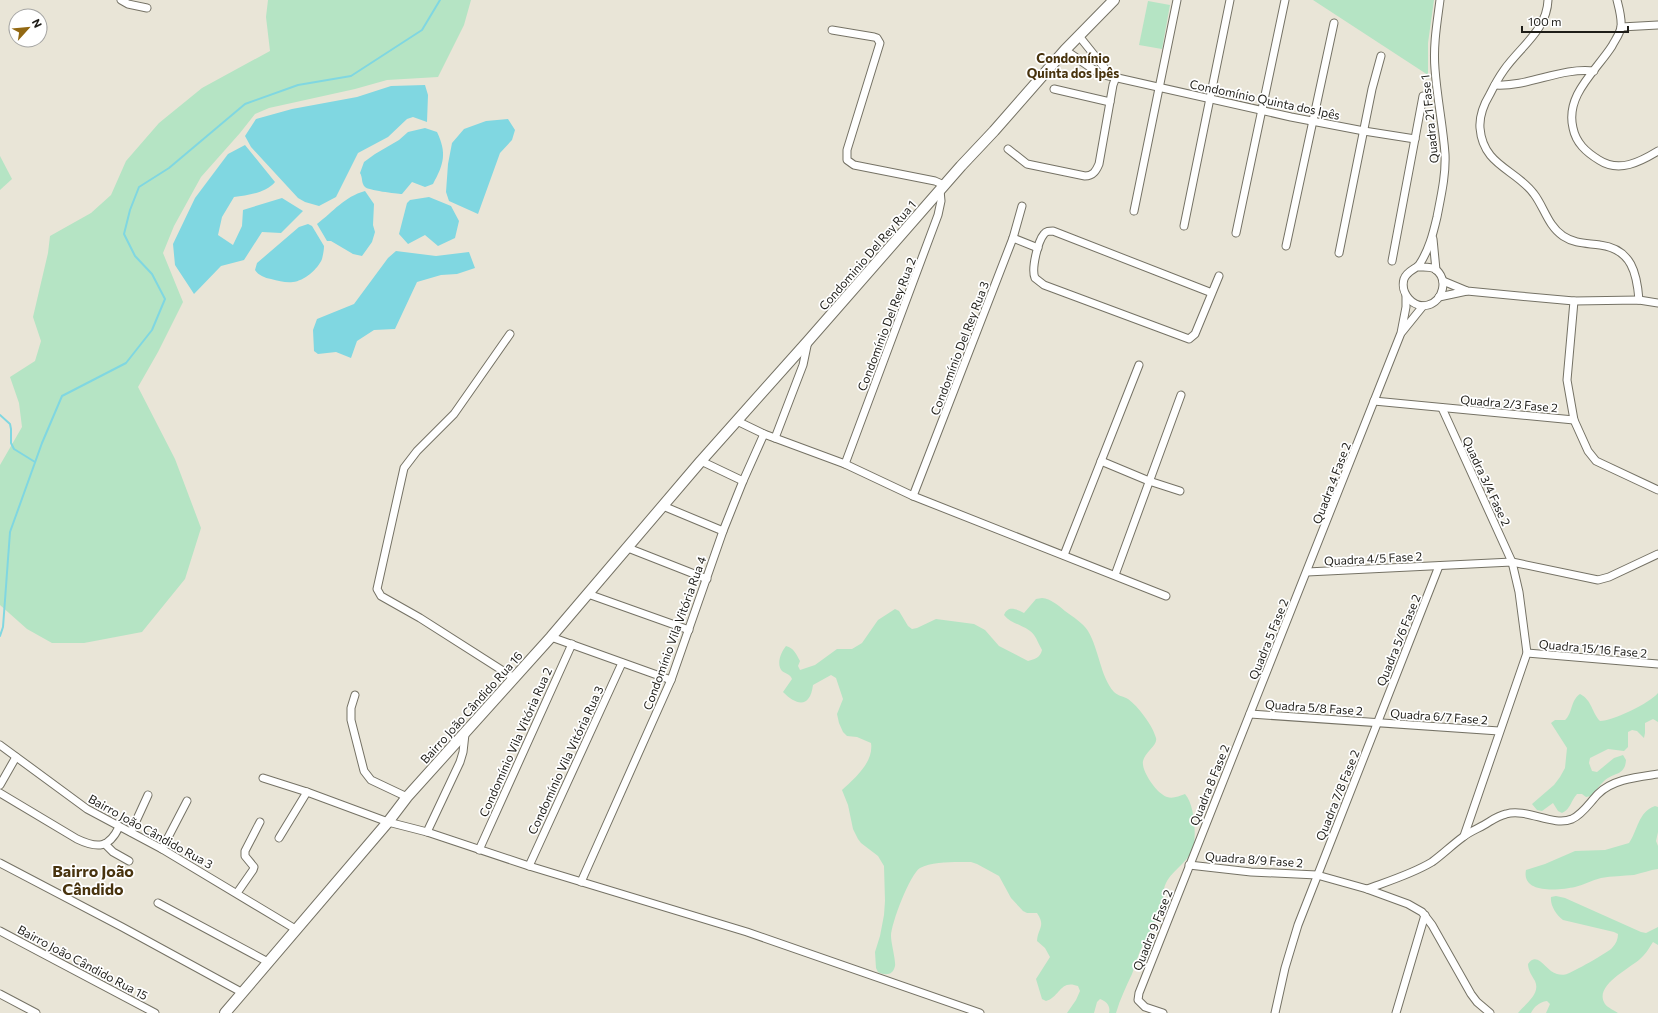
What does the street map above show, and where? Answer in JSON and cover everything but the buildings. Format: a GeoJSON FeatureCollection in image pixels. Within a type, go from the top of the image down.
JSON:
{"type":"FeatureCollection","features":[{"type":"Feature","properties":{"kind":"street"},"geometry":{"type":"LineString","coordinates":[[121,0],[128,4],[147,8]]}},
{"type":"Feature","properties":{"kind":"street","name":"Condominio Del Rey Rua 1"},"geometry":{"type":"LineString","coordinates":[[737,420],[1065,50],[1114,0]]}},
{"type":"Feature","properties":{"kind":"street"},"geometry":{"type":"LineString","coordinates":[[1134,211],[1177,0]]}},
{"type":"Feature","properties":{"kind":"street"},"geometry":{"type":"LineString","coordinates":[[1184,226],[1230,0]]}},
{"type":"Feature","properties":{"kind":"street"},"geometry":{"type":"LineString","coordinates":[[1236,233],[1261,110],[1286,0]]}},
{"type":"Feature","properties":{"kind":"street","name":"Quadra 21 Fase 1"},"geometry":{"type":"LineString","coordinates":[[1417,267],[1425,254],[1433,235],[1440,202],[1445,164],[1435,69],[1435,42],[1440,0]]}},
{"type":"Feature","properties":{"kind":"street"},"geometry":{"type":"LineString","coordinates":[[1548,0],[1547,10],[1542,24],[1503,70],[1484,104],[1480,118],[1480,129],[1483,139],[1490,155],[1499,165],[1533,192],[1549,221],[1558,232],[1578,243],[1606,246],[1623,254],[1631,263],[1635,272],[1639,300]]}},
{"type":"Feature","properties":{"kind":"street"},"geometry":{"type":"LineString","coordinates":[[1617,0],[1621,27],[1618,36],[1578,91],[1571,114],[1574,134],[1587,153],[1603,163],[1617,166],[1631,165],[1640,162],[1658,151]]}},
{"type":"Feature","properties":{"kind":"street"},"geometry":{"type":"LineString","coordinates":[[1286,246],[1334,23]]}},
{"type":"Feature","properties":{"kind":"street"},"geometry":{"type":"LineString","coordinates":[[1621,27],[1658,26]]}},
{"type":"Feature","properties":{"kind":"street"},"geometry":{"type":"LineString","coordinates":[[832,30],[874,37],[877,38],[880,43],[847,150],[847,160],[854,164],[935,181],[942,188]]}},
{"type":"Feature","properties":{"kind":"street"},"geometry":{"type":"LineString","coordinates":[[1008,149],[1021,161],[1027,164],[1084,176],[1090,175],[1097,170],[1110,102],[1113,76],[1079,36]]}},
{"type":"Feature","properties":{"kind":"street","name":"Condomínio Quinta dos Ipês"},"geometry":{"type":"LineString","coordinates":[[1065,50],[1100,74],[1312,121],[1415,139]]}},
{"type":"Feature","properties":{"kind":"street"},"geometry":{"type":"LineString","coordinates":[[1338,253],[1372,89],[1381,56]]}},
{"type":"Feature","properties":{"kind":"street"},"geometry":{"type":"LineString","coordinates":[[1495,85],[1516,84],[1574,71],[1594,71]]}},
{"type":"Feature","properties":{"kind":"street"},"geometry":{"type":"LineString","coordinates":[[1054,89],[1110,102]]}},
{"type":"Feature","properties":{"kind":"street"},"geometry":{"type":"LineString","coordinates":[[1392,261],[1423,96]]}},
{"type":"Feature","properties":{"kind":"street","name":"Condomínio Del Rey Rua 2"},"geometry":{"type":"LineString","coordinates":[[845,464],[938,215],[942,188]]}},
{"type":"Feature","properties":{"kind":"street","name":"Condomínio Del Rey Rua 3"},"geometry":{"type":"LineString","coordinates":[[913,496],[1013,238],[1022,206]]}},
{"type":"Feature","properties":{"kind":"street"},"geometry":{"type":"LineString","coordinates":[[1212,293],[1053,231],[1045,234],[1038,248],[1033,271],[1037,280],[1044,285],[1185,339],[1192,338],[1195,334],[1212,293],[1219,276]]}},
{"type":"Feature","properties":{"kind":"street","name":"Quadra 21 Fase 1"},"geometry":{"type":"LineString","coordinates":[[1433,235],[1436,270]]}},
{"type":"Feature","properties":{"kind":"street"},"geometry":{"type":"LineString","coordinates":[[1013,238],[1038,248]]}},
{"type":"Feature","properties":{"kind":"street"},"geometry":{"type":"LineString","coordinates":[[1401,334],[1406,306],[1406,296],[1403,288],[1404,278],[1410,271],[1417,267],[1428,266],[1436,270],[1443,281],[1443,290],[1440,297]]}},
{"type":"Feature","properties":{"kind":"street"},"geometry":{"type":"LineString","coordinates":[[1443,281],[1467,291]]}},
{"type":"Feature","properties":{"kind":"street"},"geometry":{"type":"LineString","coordinates":[[1406,296],[1416,305],[1423,306],[1431,304],[1440,297],[1467,291],[1574,301],[1639,300],[1658,303]]}},
{"type":"Feature","properties":{"kind":"street"},"geometry":{"type":"LineString","coordinates":[[1574,301],[1567,380],[1574,420],[1588,451],[1596,461],[1658,490]]}},
{"type":"Feature","properties":{"kind":"street"},"geometry":{"type":"LineString","coordinates":[[1401,334],[1423,306]]}},
{"type":"Feature","properties":{"kind":"street"},"geometry":{"type":"LineString","coordinates":[[510,334],[454,414],[417,451],[404,468],[377,589],[381,596],[420,618],[514,678]]}},
{"type":"Feature","properties":{"kind":"street","name":"Quadra 4 Fase 2"},"geometry":{"type":"LineString","coordinates":[[1307,572],[1401,334]]}},
{"type":"Feature","properties":{"kind":"street","name":"Condominio Del Rey Rua 1"},"geometry":{"type":"LineString","coordinates":[[775,438],[803,365],[808,341]]}},
{"type":"Feature","properties":{"kind":"street"},"geometry":{"type":"LineString","coordinates":[[1064,555],[1139,365]]}},
{"type":"Feature","properties":{"kind":"street"},"geometry":{"type":"LineString","coordinates":[[1115,575],[1181,395]]}},
{"type":"Feature","properties":{"kind":"street","name":"Quadra 2/3 Fase 2"},"geometry":{"type":"LineString","coordinates":[[1374,402],[1574,420]]}},
{"type":"Feature","properties":{"kind":"street","name":"Quadra 3/4 Fase 2"},"geometry":{"type":"LineString","coordinates":[[1442,408],[1512,562],[1520,592],[1527,653]]}},
{"type":"Feature","properties":{"kind":"street"},"geometry":{"type":"LineString","coordinates":[[737,420],[764,434],[845,464],[913,496],[1166,596]]}},
{"type":"Feature","properties":{"kind":"street","name":"Bairro João Cândido Rua 16"},"geometry":{"type":"LineString","coordinates":[[225,1013],[297,930],[407,798],[551,637],[737,420]]}},
{"type":"Feature","properties":{"kind":"street","name":"Condomínio Vila Vitória Rua 4"},"geometry":{"type":"LineString","coordinates":[[581,882],[671,680],[723,531],[764,434]]}},
{"type":"Feature","properties":{"kind":"street"},"geometry":{"type":"LineString","coordinates":[[702,461],[743,481]]}},
{"type":"Feature","properties":{"kind":"street"},"geometry":{"type":"LineString","coordinates":[[1101,461],[1149,481],[1180,491]]}},
{"type":"Feature","properties":{"kind":"street"},"geometry":{"type":"LineString","coordinates":[[663,506],[723,531]]}},
{"type":"Feature","properties":{"kind":"street"},"geometry":{"type":"LineString","coordinates":[[628,548],[707,579]]}},
{"type":"Feature","properties":{"kind":"street","name":"Quadra 4/5 Fase 2"},"geometry":{"type":"LineString","coordinates":[[1307,572],[1512,562],[1602,580],[1658,554]]}},
{"type":"Feature","properties":{"kind":"street","name":"Quadra 5/6 Fase 2"},"geometry":{"type":"LineString","coordinates":[[1377,723],[1439,566]]}},
{"type":"Feature","properties":{"kind":"street","name":"Quadra 5 Fase 2"},"geometry":{"type":"LineString","coordinates":[[1250,714],[1307,572]]}},
{"type":"Feature","properties":{"kind":"street"},"geometry":{"type":"LineString","coordinates":[[588,594],[689,630]]}},
{"type":"Feature","properties":{"kind":"street"},"geometry":{"type":"LineString","coordinates":[[551,637],[671,680]]}},
{"type":"Feature","properties":{"kind":"street","name":"Condomínio Vila Vitória Rua 2"},"geometry":{"type":"LineString","coordinates":[[479,850],[572,644]]}},
{"type":"Feature","properties":{"kind":"street"},"geometry":{"type":"LineString","coordinates":[[1464,836],[1527,653]]}},
{"type":"Feature","properties":{"kind":"street","name":"Quadra 15/16 Fase 2"},"geometry":{"type":"LineString","coordinates":[[1527,653],[1658,664]]}},
{"type":"Feature","properties":{"kind":"street","name":"Condomínio Vila Vitória Rua 3"},"geometry":{"type":"LineString","coordinates":[[529,866],[622,663]]}},
{"type":"Feature","properties":{"kind":"street"},"geometry":{"type":"LineString","coordinates":[[355,695],[351,708],[351,720],[364,771],[371,780],[407,798]]}},
{"type":"Feature","properties":{"kind":"street","name":"Quadra 5/8 Fase 2"},"geometry":{"type":"LineString","coordinates":[[1250,714],[1377,723]]}},
{"type":"Feature","properties":{"kind":"street","name":"Quadra 8 Fase 2"},"geometry":{"type":"LineString","coordinates":[[1189,865],[1250,714]]}},
{"type":"Feature","properties":{"kind":"street","name":"Quadra 6/7 Fase 2"},"geometry":{"type":"LineString","coordinates":[[1377,723],[1499,731]]}},
{"type":"Feature","properties":{"kind":"street","name":"Quadra 7/8 Fase 2"},"geometry":{"type":"LineString","coordinates":[[1275,1013],[1290,948],[1377,723]]}},
{"type":"Feature","properties":{"kind":"street"},"geometry":{"type":"LineString","coordinates":[[427,832],[460,762],[465,734]]}},
{"type":"Feature","properties":{"kind":"street","name":"Bairro João Cândido Rua 3"},"geometry":{"type":"LineString","coordinates":[[0,745],[87,808],[119,827],[162,849],[297,930]]}},
{"type":"Feature","properties":{"kind":"street"},"geometry":{"type":"LineString","coordinates":[[0,786],[16,757]]}},
{"type":"Feature","properties":{"kind":"street"},"geometry":{"type":"LineString","coordinates":[[1367,889],[1425,865],[1447,851],[1464,836],[1507,813],[1529,813],[1561,821],[1570,819],[1580,814],[1598,793],[1608,786],[1629,779],[1658,774]]}},
{"type":"Feature","properties":{"kind":"street"},"geometry":{"type":"LineString","coordinates":[[262,778],[307,792],[388,822],[427,832],[529,866],[747,932],[980,1013]]}},
{"type":"Feature","properties":{"kind":"street"},"geometry":{"type":"LineString","coordinates":[[279,838],[307,792]]}},
{"type":"Feature","properties":{"kind":"street"},"geometry":{"type":"LineString","coordinates":[[0,793],[89,845],[96,846],[105,844],[113,838],[119,827]]}},
{"type":"Feature","properties":{"kind":"street"},"geometry":{"type":"LineString","coordinates":[[131,832],[148,795]]}},
{"type":"Feature","properties":{"kind":"street"},"geometry":{"type":"LineString","coordinates":[[162,849],[187,801]]}},
{"type":"Feature","properties":{"kind":"street"},"geometry":{"type":"LineString","coordinates":[[237,893],[254,867],[245,856],[245,851],[260,822]]}},
{"type":"Feature","properties":{"kind":"street"},"geometry":{"type":"LineString","coordinates":[[105,844],[113,852],[129,861]]}},
{"type":"Feature","properties":{"kind":"street"},"geometry":{"type":"LineString","coordinates":[[0,863],[243,993]]}},
{"type":"Feature","properties":{"kind":"street","name":"Quadra 8/9 Fase 2"},"geometry":{"type":"LineString","coordinates":[[1189,865],[1251,872],[1317,875],[1367,889],[1413,906],[1425,915]]}},
{"type":"Feature","properties":{"kind":"street","name":"Quadra 9 Fase 2"},"geometry":{"type":"LineString","coordinates":[[1163,1013],[1144,1007],[1138,1000],[1139,993],[1189,865]]}},
{"type":"Feature","properties":{"kind":"street"},"geometry":{"type":"LineString","coordinates":[[158,903],[268,962]]}},
{"type":"Feature","properties":{"kind":"street"},"geometry":{"type":"LineString","coordinates":[[1396,1013],[1425,915]]}},
{"type":"Feature","properties":{"kind":"street"},"geometry":{"type":"LineString","coordinates":[[1425,915],[1471,994],[1477,1002],[1490,1013]]}},
{"type":"Feature","properties":{"kind":"street","name":"Bairro João Cândido Rua 15"},"geometry":{"type":"LineString","coordinates":[[0,931],[155,1013]]}},
{"type":"Feature","properties":{"kind":"street"},"geometry":{"type":"LineString","coordinates":[[0,994],[28,1011],[36,1013]]}},
{"type":"Feature","properties":{"kind":"green space"},"geometry":{"type":"Polygon","coordinates":[[[268,0],[471,0],[464,25],[438,77],[387,80],[355,89],[269,108],[255,114],[201,177],[174,226],[163,253],[183,302],[158,352],[138,387],[175,459],[201,528],[185,579],[142,632],[84,643],[52,643],[27,629],[0,605],[0,465],[22,427],[19,403],[10,377],[35,361],[41,341],[33,317],[48,253],[50,236],[91,213],[111,195],[126,161],[159,123],[202,88],[270,51],[266,17],[268,0]]]}},
{"type":"Feature","properties":{"kind":"green space"},"geometry":{"type":"Polygon","coordinates":[[[1313,0],[1434,0],[1428,43],[1428,75],[1313,0]]]}},
{"type":"Feature","properties":{"kind":"green space"},"geometry":{"type":"Polygon","coordinates":[[[1148,1],[1170,5],[1162,49],[1139,45],[1148,1]]]}},
{"type":"Feature","properties":{"kind":"green space"},"geometry":{"type":"Polygon","coordinates":[[[0,156],[12,179],[0,190],[0,156]]]}},
{"type":"Feature","properties":{"kind":"green space"},"geometry":{"type":"Polygon","coordinates":[[[1042,598],[1057,605],[1086,628],[1092,638],[1109,686],[1114,692],[1128,699],[1136,706],[1145,717],[1154,733],[1156,741],[1143,761],[1144,770],[1150,782],[1159,792],[1169,798],[1185,794],[1188,798],[1194,818],[1195,838],[1193,850],[1166,883],[1162,907],[1140,952],[1116,1013],[1109,1013],[1108,1004],[1100,999],[1097,1002],[1094,1013],[1067,1013],[1080,991],[1078,986],[1072,984],[1060,989],[1051,999],[1046,1001],[1042,999],[1036,979],[1050,957],[1045,948],[1037,941],[1041,927],[1040,917],[1037,913],[1027,913],[1023,911],[1011,898],[999,876],[971,862],[945,862],[931,864],[920,868],[916,872],[906,889],[894,921],[891,939],[895,964],[894,969],[889,974],[878,972],[876,968],[875,952],[884,915],[884,866],[878,856],[858,839],[853,829],[848,805],[842,790],[858,775],[867,763],[870,757],[871,743],[857,737],[847,736],[843,732],[837,714],[843,699],[836,678],[831,675],[813,685],[809,698],[806,701],[798,702],[788,697],[783,692],[792,679],[789,675],[782,671],[779,665],[782,651],[786,646],[791,648],[796,654],[800,661],[798,666],[800,670],[815,665],[837,649],[852,649],[862,643],[878,620],[895,609],[899,611],[908,626],[912,629],[936,619],[974,624],[985,630],[999,646],[1028,661],[1033,660],[1039,656],[1042,650],[1035,637],[1027,629],[1011,621],[1004,615],[1010,609],[1015,609],[1024,613],[1036,599],[1042,598]]]}},
{"type":"Feature","properties":{"kind":"green space"},"geometry":{"type":"Polygon","coordinates":[[[1658,693],[1658,722],[1653,719],[1645,723],[1644,738],[1637,731],[1632,730],[1628,732],[1628,747],[1624,751],[1608,749],[1590,758],[1589,763],[1592,771],[1597,772],[1614,758],[1623,755],[1626,760],[1624,769],[1604,781],[1591,796],[1586,797],[1582,794],[1577,794],[1569,807],[1562,813],[1558,811],[1553,803],[1542,811],[1537,810],[1532,804],[1554,785],[1565,768],[1567,748],[1551,723],[1555,720],[1565,720],[1568,717],[1573,703],[1580,694],[1587,700],[1600,721],[1631,711],[1647,702],[1658,693]]]}},
{"type":"Feature","properties":{"kind":"green space"},"geometry":{"type":"Polygon","coordinates":[[[1655,806],[1658,807],[1658,832],[1656,841],[1658,846],[1658,869],[1634,875],[1601,878],[1578,886],[1552,890],[1536,887],[1530,884],[1526,878],[1526,870],[1545,864],[1575,851],[1605,850],[1629,843],[1645,812],[1655,806]]]}},
{"type":"Feature","properties":{"kind":"green space"},"geometry":{"type":"Polygon","coordinates":[[[1556,896],[1565,898],[1641,932],[1646,933],[1658,927],[1658,945],[1653,942],[1642,957],[1614,978],[1604,991],[1603,997],[1605,1004],[1618,1013],[1546,1013],[1550,1004],[1547,1001],[1537,1005],[1531,1013],[1518,1013],[1536,990],[1535,981],[1528,966],[1532,960],[1539,960],[1553,972],[1560,975],[1566,974],[1590,962],[1612,948],[1617,940],[1618,934],[1614,932],[1560,918],[1551,903],[1551,897],[1556,896]]]}},
{"type":"Feature","properties":{"kind":"water"},"geometry":{"type":"Polygon","coordinates":[[[425,85],[428,95],[427,122],[413,117],[407,119],[388,137],[358,153],[336,197],[319,206],[305,202],[298,198],[251,147],[245,136],[256,119],[292,109],[357,97],[391,86],[425,85]]]}},
{"type":"Feature","properties":{"kind":"water"},"geometry":{"type":"Polygon","coordinates":[[[508,119],[515,130],[512,140],[500,153],[478,214],[449,201],[446,192],[448,164],[452,143],[464,129],[486,121],[508,119]]]}},
{"type":"Feature","properties":{"kind":"water"},"geometry":{"type":"Polygon","coordinates":[[[425,128],[437,132],[443,152],[442,164],[433,184],[425,187],[412,182],[402,194],[376,191],[365,187],[360,173],[364,162],[399,140],[408,132],[425,128]]]}},
{"type":"Feature","properties":{"kind":"water"},"geometry":{"type":"Polygon","coordinates":[[[245,145],[275,182],[267,189],[262,191],[234,197],[222,217],[218,235],[233,245],[242,226],[243,210],[282,198],[303,211],[281,233],[262,232],[244,260],[221,266],[194,294],[175,265],[173,244],[195,198],[228,154],[245,145]]]}},
{"type":"Feature","properties":{"kind":"water"},"geometry":{"type":"Polygon","coordinates":[[[365,191],[374,204],[373,225],[375,232],[372,242],[362,256],[353,254],[331,241],[327,241],[317,224],[345,201],[365,191]]]}},
{"type":"Feature","properties":{"kind":"water"},"geometry":{"type":"Polygon","coordinates":[[[429,197],[451,206],[459,221],[455,238],[438,246],[425,235],[408,244],[399,234],[407,203],[410,200],[429,197]]]}},
{"type":"Feature","properties":{"kind":"water"},"geometry":{"type":"Polygon","coordinates":[[[308,224],[312,226],[324,246],[322,259],[314,270],[302,279],[290,282],[282,282],[266,278],[256,272],[255,270],[257,263],[299,227],[308,224]]]}},
{"type":"Feature","properties":{"kind":"water"},"geometry":{"type":"Polygon","coordinates":[[[396,251],[436,256],[469,252],[475,268],[457,274],[441,275],[417,282],[395,329],[374,330],[357,341],[351,358],[336,352],[318,354],[314,351],[313,330],[317,319],[354,304],[388,258],[396,251]]]}},
{"type":"Feature","properties":{"kind":"waterway"},"geometry":{"type":"LineString","coordinates":[[0,636],[3,627],[10,532],[42,443],[62,396],[126,363],[152,330],[165,299],[152,274],[135,256],[124,234],[130,210],[139,187],[169,168],[245,104],[298,85],[351,76],[422,30],[440,0]]}},
{"type":"Feature","properties":{"kind":"waterway"},"geometry":{"type":"LineString","coordinates":[[0,415],[10,424],[11,443],[14,449],[35,462]]}},
{"type":"Feature","properties":{"kind":"district","name":"Condomínio Quinta dos Ipês"},"geometry":{"type":"Point","coordinates":[1073,66]}},
{"type":"Feature","properties":{"kind":"district","name":"Bairro João Cândido"},"geometry":{"type":"Point","coordinates":[93,879]}}]}
